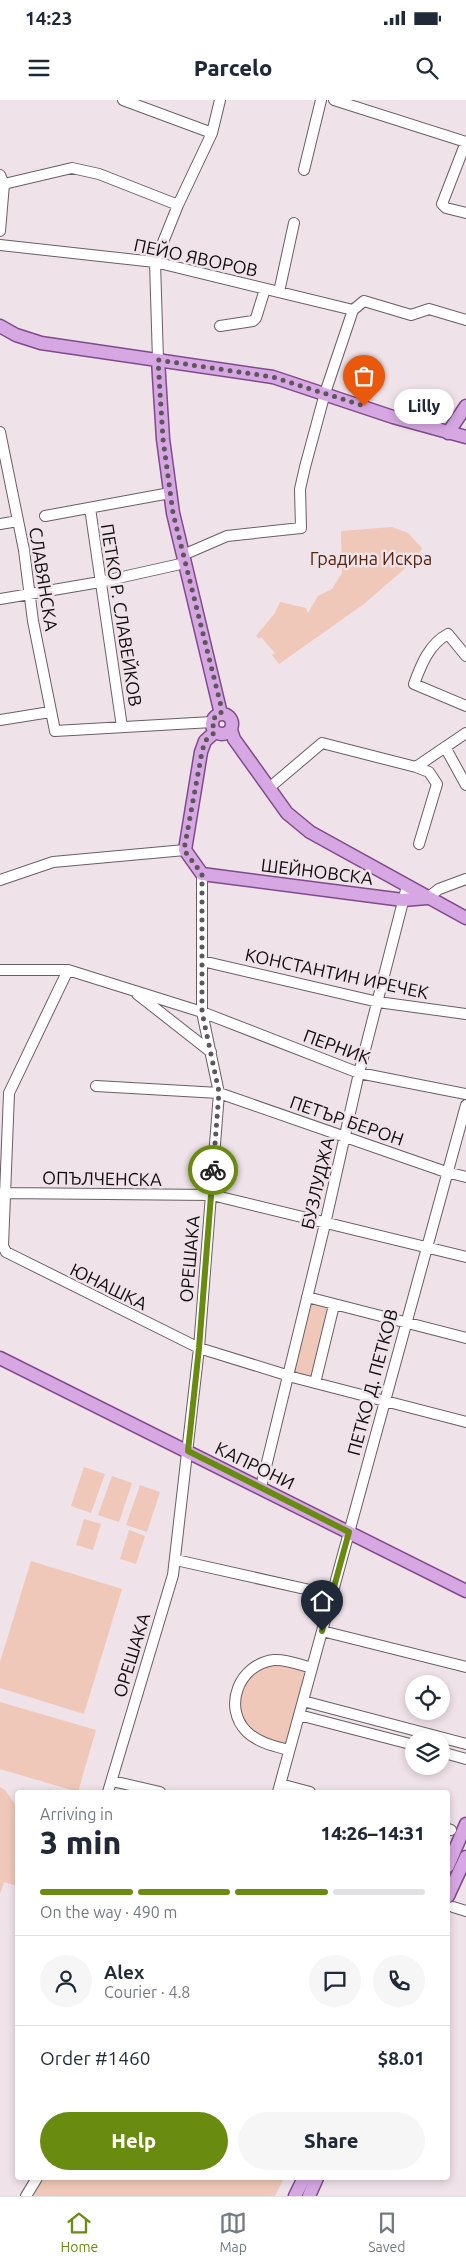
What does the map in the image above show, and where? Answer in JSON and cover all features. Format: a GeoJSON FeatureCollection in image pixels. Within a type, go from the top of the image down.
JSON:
{"type":"FeatureCollection","features":[{"type":"Feature","properties":{"kind":"main road"},"geometry":{"type":"LineString","coordinates":[[0,326],[41,343],[273,377],[448,433],[466,437]]}},
{"type":"Feature","properties":{"kind":"main road"},"geometry":{"type":"LineString","coordinates":[[158,360],[163,439],[170,493],[216,723],[221,735],[231,730]]}},
{"type":"Feature","properties":{"kind":"main road"},"geometry":{"type":"LineString","coordinates":[[448,433],[466,406]]}},
{"type":"Feature","properties":{"kind":"main road"},"geometry":{"type":"LineString","coordinates":[[202,874],[184,850],[205,741],[216,723],[227,716],[232,721],[231,730],[234,739],[287,813],[310,832],[466,918]]}},
{"type":"Feature","properties":{"kind":"main road","name":"ШЕЙНОВСКА"},"geometry":{"type":"LineString","coordinates":[[202,874],[403,900],[427,898]]}},
{"type":"Feature","properties":{"kind":"main road","name":"КАПРОНИ"},"geometry":{"type":"LineString","coordinates":[[0,1358],[466,1591]]}},
{"type":"Feature","properties":{"kind":"main road"},"geometry":{"type":"LineString","coordinates":[[450,1861],[466,1824]]}},
{"type":"Feature","properties":{"kind":"main road"},"geometry":{"type":"LineString","coordinates":[[450,1902],[466,1857]]}},
{"type":"Feature","properties":{"kind":"main road"},"geometry":{"type":"LineString","coordinates":[[295,2196],[303,2180]]}},
{"type":"Feature","properties":{"kind":"main road"},"geometry":{"type":"LineString","coordinates":[[309,2196],[316,2180]]}},
{"type":"Feature","properties":{"kind":"street"},"geometry":{"type":"LineString","coordinates":[[123,100],[212,133]]}},
{"type":"Feature","properties":{"kind":"street"},"geometry":{"type":"LineString","coordinates":[[158,360],[156,262],[178,205],[212,133],[220,100]]}},
{"type":"Feature","properties":{"kind":"street"},"geometry":{"type":"LineString","coordinates":[[304,170],[321,100]]}},
{"type":"Feature","properties":{"kind":"street"},"geometry":{"type":"LineString","coordinates":[[334,100],[466,142],[442,202],[446,208],[466,213]]}},
{"type":"Feature","properties":{"kind":"street"},"geometry":{"type":"LineString","coordinates":[[0,231],[2,180],[72,168],[99,174],[178,205]]}},
{"type":"Feature","properties":{"kind":"street"},"geometry":{"type":"LineString","coordinates":[[279,292],[294,223]]}},
{"type":"Feature","properties":{"kind":"street","name":"ПЕЙО ЯВОРОВ"},"geometry":{"type":"LineString","coordinates":[[0,246],[156,262],[353,310]]}},
{"type":"Feature","properties":{"kind":"street"},"geometry":{"type":"LineString","coordinates":[[220,326],[253,321],[256,318],[265,289]]}},
{"type":"Feature","properties":{"kind":"street"},"geometry":{"type":"LineString","coordinates":[[0,598],[100,582],[184,559],[227,536],[301,528],[300,489],[325,393],[353,310],[364,301],[411,315],[429,309],[466,320]]}},
{"type":"Feature","properties":{"kind":"street","name":"СЛАВЯНСКА"},"geometry":{"type":"LineString","coordinates":[[0,432],[18,521],[29,594],[55,731],[122,727]]}},
{"type":"Feature","properties":{"kind":"street"},"geometry":{"type":"LineString","coordinates":[[45,516],[170,493]]}},
{"type":"Feature","properties":{"kind":"street","name":"ПЕТКО Р. СЛАВЕЙКОВ"},"geometry":{"type":"LineString","coordinates":[[90,508],[122,727]]}},
{"type":"Feature","properties":{"kind":"street"},"geometry":{"type":"LineString","coordinates":[[0,524],[18,521]]}},
{"type":"Feature","properties":{"kind":"street"},"geometry":{"type":"LineString","coordinates":[[466,656],[448,634],[440,638],[426,656],[414,684],[466,706]]}},
{"type":"Feature","properties":{"kind":"street"},"geometry":{"type":"LineString","coordinates":[[0,720],[50,712]]}},
{"type":"Feature","properties":{"kind":"street"},"geometry":{"type":"LineString","coordinates":[[122,727],[216,723]]}},
{"type":"Feature","properties":{"kind":"street"},"geometry":{"type":"LineString","coordinates":[[416,766],[466,733]]}},
{"type":"Feature","properties":{"kind":"street"},"geometry":{"type":"LineString","coordinates":[[269,788],[322,743],[416,766],[429,772],[437,784],[419,844]]}},
{"type":"Feature","properties":{"kind":"street"},"geometry":{"type":"LineString","coordinates":[[445,747],[466,785]]}},
{"type":"Feature","properties":{"kind":"street"},"geometry":{"type":"LineString","coordinates":[[0,880],[53,862],[184,850]]}},
{"type":"Feature","properties":{"kind":"street","name":"ОРЕШАКА"},"geometry":{"type":"LineString","coordinates":[[109,1790],[176,1560],[199,1348],[219,1092],[202,1012],[202,874]]}},
{"type":"Feature","properties":{"kind":"street"},"geometry":{"type":"LineString","coordinates":[[427,898],[439,889],[466,879]]}},
{"type":"Feature","properties":{"kind":"street","name":"БУЗЛУДЖА"},"geometry":{"type":"LineString","coordinates":[[261,1487],[325,1224],[359,1073],[406,886]]}},
{"type":"Feature","properties":{"kind":"street","name":"КОНСТАНТИН ИРЕЧЕК"},"geometry":{"type":"LineString","coordinates":[[202,961],[378,1002],[466,1014]]}},
{"type":"Feature","properties":{"kind":"street","name":"ПЕРНИК"},"geometry":{"type":"LineString","coordinates":[[0,970],[68,970],[202,1012],[359,1073],[466,1094]]}},
{"type":"Feature","properties":{"kind":"street"},"geometry":{"type":"LineString","coordinates":[[3,1193],[10,1093],[68,970]]}},
{"type":"Feature","properties":{"kind":"street"},"geometry":{"type":"LineString","coordinates":[[132,990],[211,1052]]}},
{"type":"Feature","properties":{"kind":"street","name":"ПЕТЪР БЕРОН"},"geometry":{"type":"LineString","coordinates":[[96,1086],[219,1092],[446,1172],[466,1177]]}},
{"type":"Feature","properties":{"kind":"street","name":"ПЕТКО Д. ПЕТКОВ"},"geometry":{"type":"LineString","coordinates":[[279,1788],[425,1247],[466,1105]]}},
{"type":"Feature","properties":{"kind":"street","name":"ОПЪЛЧЕНСКА"},"geometry":{"type":"LineString","coordinates":[[3,1193],[212,1195],[466,1257]]}},
{"type":"Feature","properties":{"kind":"street","name":"ЮНАШКА"},"geometry":{"type":"LineString","coordinates":[[3,1193],[3,1246],[6,1252],[199,1348],[314,1383],[466,1422]]}},
{"type":"Feature","properties":{"kind":"street"},"geometry":{"type":"LineString","coordinates":[[307,1297],[405,1324],[466,1338]]}},
{"type":"Feature","properties":{"kind":"street"},"geometry":{"type":"LineString","coordinates":[[314,1383],[334,1305]]}},
{"type":"Feature","properties":{"kind":"street"},"geometry":{"type":"LineString","coordinates":[[176,1560],[332,1595]]}},
{"type":"Feature","properties":{"kind":"street"},"geometry":{"type":"LineString","coordinates":[[322,1631],[466,1667]]}},
{"type":"Feature","properties":{"kind":"street"},"geometry":{"type":"LineString","coordinates":[[289,1750],[260,1741],[246,1730],[235,1713],[236,1693],[246,1674],[265,1662],[279,1660],[312,1668]]}},
{"type":"Feature","properties":{"kind":"street"},"geometry":{"type":"LineString","coordinates":[[303,1701],[466,1744]]}},
{"type":"Feature","properties":{"kind":"street"},"geometry":{"type":"LineString","coordinates":[[299,1715],[405,1743]]}},
{"type":"Feature","properties":{"kind":"street"},"geometry":{"type":"LineString","coordinates":[[450,1755],[466,1759]]}},
{"type":"Feature","properties":{"kind":"street"},"geometry":{"type":"LineString","coordinates":[[112,1781],[151,1790]]}},
{"type":"Feature","properties":{"kind":"street"},"geometry":{"type":"LineString","coordinates":[[279,1788],[294,1790]]}},
{"type":"Feature","properties":{"kind":"street"},"geometry":{"type":"LineString","coordinates":[[450,1902],[466,1911]]}},
{"type":"Feature","properties":{"kind":"street"},"geometry":{"type":"LineString","coordinates":[[26,2196],[36,2180]]}},
{"type":"Feature","properties":{"kind":"green space","name":"Градина Искра"},"geometry":{"type":"Polygon","coordinates":[[[392,527],[408,533],[422,548],[418,557],[364,604],[279,664],[272,655],[275,653],[261,637],[259,639],[256,636],[275,613],[280,602],[306,608],[308,613],[318,596],[332,589],[342,573],[341,531],[392,527]]]}},
{"type":"Feature","properties":{"kind":"green space"},"geometry":{"type":"Polygon","coordinates":[[[308,1302],[331,1308],[314,1378],[291,1373],[308,1302]]]}},
{"type":"Feature","properties":{"kind":"green space"},"geometry":{"type":"Polygon","coordinates":[[[84,1467],[105,1474],[91,1513],[71,1506],[84,1467]]]}},
{"type":"Feature","properties":{"kind":"green space"},"geometry":{"type":"Polygon","coordinates":[[[112,1476],[132,1483],[119,1522],[98,1515],[112,1476]]]}},
{"type":"Feature","properties":{"kind":"green space"},"geometry":{"type":"Polygon","coordinates":[[[140,1485],[160,1492],[147,1532],[126,1525],[140,1485]]]}},
{"type":"Feature","properties":{"kind":"green space"},"geometry":{"type":"Polygon","coordinates":[[[84,1519],[101,1524],[93,1550],[76,1545],[84,1519]]]}},
{"type":"Feature","properties":{"kind":"green space"},"geometry":{"type":"Polygon","coordinates":[[[129,1530],[145,1536],[136,1564],[120,1559],[129,1530]]]}},
{"type":"Feature","properties":{"kind":"green space"},"geometry":{"type":"Polygon","coordinates":[[[31,1561],[122,1589],[84,1714],[0,1688],[0,1662],[31,1561]]]}},
{"type":"Feature","properties":{"kind":"green space"},"geometry":{"type":"Polygon","coordinates":[[[275,1665],[308,1671],[288,1744],[270,1740],[257,1734],[237,1709],[241,1692],[247,1680],[258,1671],[275,1665]]]}},
{"type":"Feature","properties":{"kind":"green space"},"geometry":{"type":"Polygon","coordinates":[[[0,1702],[96,1730],[79,1790],[71,1790],[0,1769],[0,1702]]]}},
{"type":"Feature","properties":{"kind":"green space"},"geometry":{"type":"Polygon","coordinates":[[[0,1787],[5,1790],[15,1804],[15,1885],[4,1882],[0,1894],[0,1787]]]}},
{"type":"Feature","properties":{"kind":"green space"},"geometry":{"type":"Polygon","coordinates":[[[43,2180],[283,2180],[275,2196],[30,2196],[43,2180]]]}},
{"type":"Feature","properties":{"kind":"way so far"},"geometry":{"type":"LineString","coordinates":[[213,1170],[219,1092],[202,1012],[202,874],[184,850],[197,771],[205,741],[215,732],[212,722],[215,717],[221,714],[221,706],[173,513],[163,439],[158,360],[273,377],[364,406]]}},
{"type":"Feature","properties":{"kind":"place","name":"Lilly"},"geometry":{"type":"Point","coordinates":[364,406]}},
{"type":"Feature","properties":{"kind":"route"},"geometry":{"type":"LineString","coordinates":[[213,1170],[199,1348],[188,1451],[349,1532],[322,1631]]}}]}
